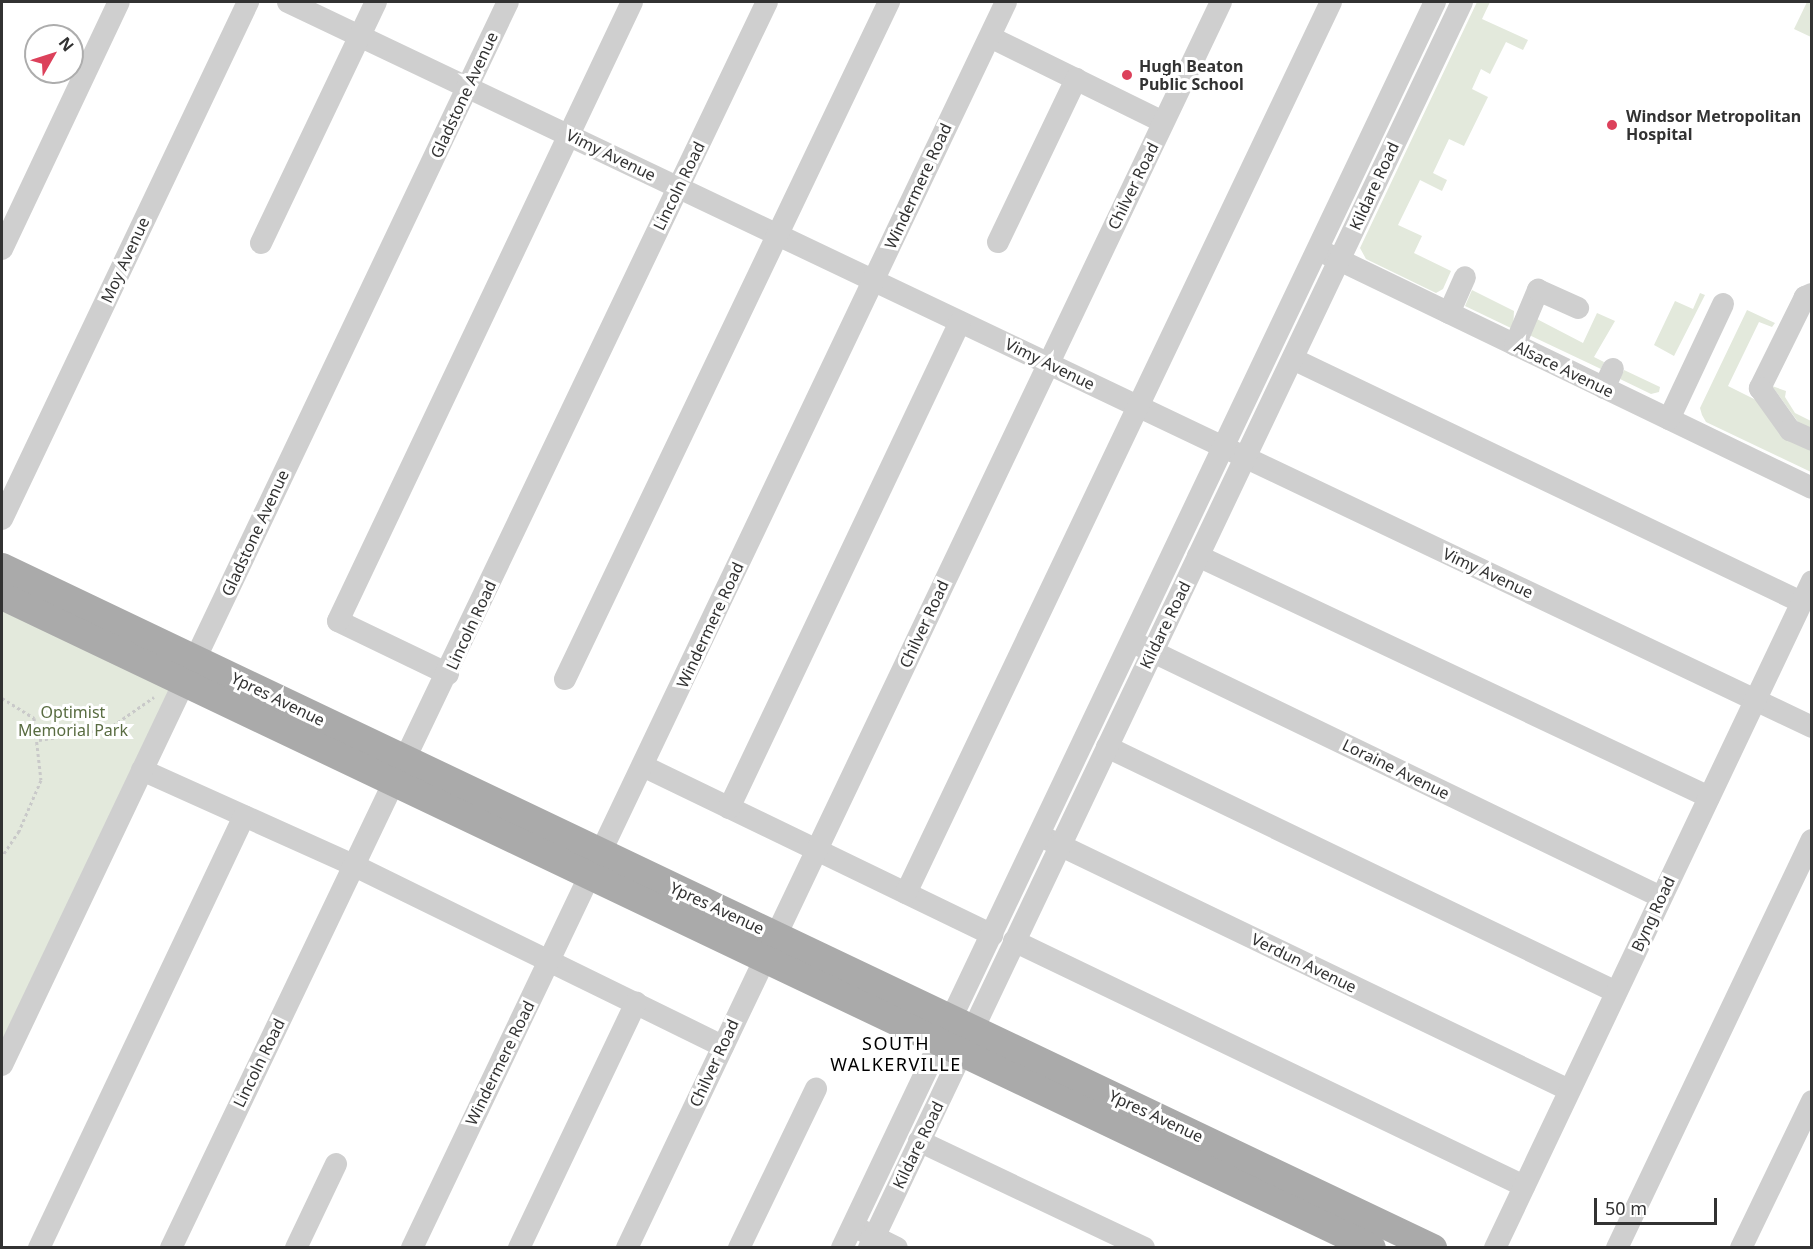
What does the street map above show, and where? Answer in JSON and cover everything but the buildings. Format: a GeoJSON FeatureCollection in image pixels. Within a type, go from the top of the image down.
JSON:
{"type":"FeatureCollection","features":[{"type":"Feature","properties":{"kind":"main road","name":"Ypres Avenue"},"geometry":{"type":"LineString","coordinates":[[2,567],[180,678]]}},
{"type":"Feature","properties":{"kind":"main road","name":"Ypres Avenue"},"geometry":{"type":"LineString","coordinates":[[2,596],[180,678],[401,772],[957,1035],[1433,1248]]}},
{"type":"Feature","properties":{"kind":"main road","name":"Ypres Avenue"},"geometry":{"type":"LineString","coordinates":[[957,1035],[1372,1248]]}},
{"type":"Feature","properties":{"kind":"street"},"geometry":{"type":"LineString","coordinates":[[2,249],[119,2]]}},
{"type":"Feature","properties":{"kind":"street","name":"Moy Avenue"},"geometry":{"type":"LineString","coordinates":[[2,519],[248,2]]}},
{"type":"Feature","properties":{"kind":"street","name":"Vimy Avenue"},"geometry":{"type":"LineString","coordinates":[[288,2],[1812,728]]}},
{"type":"Feature","properties":{"kind":"street"},"geometry":{"type":"LineString","coordinates":[[261,243],[376,2]]}},
{"type":"Feature","properties":{"kind":"street","name":"Gladstone Avenue"},"geometry":{"type":"LineString","coordinates":[[2,1065],[142,770],[180,678],[508,2]]}},
{"type":"Feature","properties":{"kind":"street"},"geometry":{"type":"LineString","coordinates":[[448,674],[338,621],[632,2]]}},
{"type":"Feature","properties":{"kind":"street","name":"Lincoln Road"},"geometry":{"type":"LineString","coordinates":[[171,1248],[353,865],[448,674],[767,2]]}},
{"type":"Feature","properties":{"kind":"street"},"geometry":{"type":"LineString","coordinates":[[565,679],[889,2]]}},
{"type":"Feature","properties":{"kind":"street","name":"Windermere Road"},"geometry":{"type":"LineString","coordinates":[[412,1248],[1006,2]]}},
{"type":"Feature","properties":{"kind":"street","name":"Chilver Road"},"geometry":{"type":"LineString","coordinates":[[627,1248],[1221,2]]}},
{"type":"Feature","properties":{"kind":"street"},"geometry":{"type":"LineString","coordinates":[[906,893],[1140,408],[1332,2]]}},
{"type":"Feature","properties":{"kind":"street","name":"Kildare Road"},"geometry":{"type":"LineString","coordinates":[[871,1242],[920,1141],[992,935],[1435,2]]}},
{"type":"Feature","properties":{"kind":"street","name":"Kildare Road"},"geometry":{"type":"LineString","coordinates":[[842,1248],[957,1035],[1014,941],[1462,2]]}},
{"type":"Feature","properties":{"kind":"street"},"geometry":{"type":"LineString","coordinates":[[990,37],[1163,122]]}},
{"type":"Feature","properties":{"kind":"street"},"geometry":{"type":"LineString","coordinates":[[998,242],[1076,79]]}},
{"type":"Feature","properties":{"kind":"street","name":"Alsace Avenue"},"geometry":{"type":"LineString","coordinates":[[1317,250],[1515,345],[1609,378],[1668,419],[1812,488]]}},
{"type":"Feature","properties":{"kind":"street"},"geometry":{"type":"LineString","coordinates":[[1449,313],[1465,277]]}},
{"type":"Feature","properties":{"kind":"street"},"geometry":{"type":"LineString","coordinates":[[1515,345],[1538,290],[1578,308]]}},
{"type":"Feature","properties":{"kind":"street"},"geometry":{"type":"LineString","coordinates":[[1812,294],[1806,297],[1760,388],[1790,430],[1812,440]]}},
{"type":"Feature","properties":{"kind":"street"},"geometry":{"type":"LineString","coordinates":[[1668,419],[1723,304]]}},
{"type":"Feature","properties":{"kind":"street"},"geometry":{"type":"LineString","coordinates":[[729,808],[960,322]]}},
{"type":"Feature","properties":{"kind":"street"},"geometry":{"type":"LineString","coordinates":[[1293,359],[1802,602]]}},
{"type":"Feature","properties":{"kind":"street"},"geometry":{"type":"LineString","coordinates":[[1198,556],[1709,797]]}},
{"type":"Feature","properties":{"kind":"street","name":"Byng Road"},"geometry":{"type":"LineString","coordinates":[[1495,1248],[1812,581]]}},
{"type":"Feature","properties":{"kind":"street","name":"Loraine Avenue"},"geometry":{"type":"LineString","coordinates":[[1131,641],[1661,897]]}},
{"type":"Feature","properties":{"kind":"street"},"geometry":{"type":"LineString","coordinates":[[1107,747],[1616,992]]}},
{"type":"Feature","properties":{"kind":"street"},"geometry":{"type":"LineString","coordinates":[[643,766],[992,935]]}},
{"type":"Feature","properties":{"kind":"street"},"geometry":{"type":"LineString","coordinates":[[142,770],[353,865],[548,963],[723,1046]]}},
{"type":"Feature","properties":{"kind":"street"},"geometry":{"type":"LineString","coordinates":[[39,1248],[244,816]]}},
{"type":"Feature","properties":{"kind":"street","name":"Verdun Avenue"},"geometry":{"type":"LineString","coordinates":[[1038,835],[1569,1090]]}},
{"type":"Feature","properties":{"kind":"street"},"geometry":{"type":"LineString","coordinates":[[1617,1248],[1812,840]]}},
{"type":"Feature","properties":{"kind":"street"},"geometry":{"type":"LineString","coordinates":[[1014,941],[1524,1186]]}},
{"type":"Feature","properties":{"kind":"street"},"geometry":{"type":"LineString","coordinates":[[519,1248],[636,1003]]}},
{"type":"Feature","properties":{"kind":"street"},"geometry":{"type":"LineString","coordinates":[[740,1248],[816,1089]]}},
{"type":"Feature","properties":{"kind":"street"},"geometry":{"type":"LineString","coordinates":[[1741,1248],[1812,1101]]}},
{"type":"Feature","properties":{"kind":"street"},"geometry":{"type":"LineString","coordinates":[[920,1141],[1144,1248]]}},
{"type":"Feature","properties":{"kind":"street"},"geometry":{"type":"LineString","coordinates":[[296,1248],[336,1164]]}},
{"type":"Feature","properties":{"kind":"street"},"geometry":{"type":"LineString","coordinates":[[852,1226],[871,1242],[897,1248]]}},
{"type":"Feature","properties":{"kind":"path"},"geometry":{"type":"LineString","coordinates":[[39,740],[108,729],[180,678]]}},
{"type":"Feature","properties":{"kind":"path"},"geometry":{"type":"LineString","coordinates":[[2,698],[34,718],[39,740],[41,780],[19,831],[2,856]]}},
{"type":"Feature","properties":{"kind":"green space"},"geometry":{"type":"Polygon","coordinates":[[[1477,2],[1490,2],[1482,19],[1528,40],[1523,50],[1506,42],[1490,74],[1481,69],[1472,89],[1488,97],[1464,146],[1449,139],[1433,173],[1447,180],[1442,191],[1420,180],[1398,225],[1422,236],[1414,253],[1451,271],[1443,289],[1436,293],[1366,259],[1360,248],[1477,2]]]}},
{"type":"Feature","properties":{"kind":"green space"},"geometry":{"type":"Polygon","coordinates":[[[1807,2],[1811,2],[1811,37],[1794,29],[1807,2]]]}},
{"type":"Feature","properties":{"kind":"green space"},"geometry":{"type":"Polygon","coordinates":[[[1472,290],[1514,311],[1513,329],[1465,306],[1472,290]]]}},
{"type":"Feature","properties":{"kind":"green space"},"geometry":{"type":"Polygon","coordinates":[[[1700,293],[1705,295],[1674,356],[1654,345],[1675,301],[1693,309],[1700,293]]]}},
{"type":"Feature","properties":{"kind":"green space"},"geometry":{"type":"Polygon","coordinates":[[[1747,310],[1775,323],[1772,327],[1759,322],[1728,386],[1758,401],[1811,445],[1811,472],[1706,422],[1702,415],[1700,408],[1747,310]]]}},
{"type":"Feature","properties":{"kind":"green space"},"geometry":{"type":"Polygon","coordinates":[[[1597,313],[1615,321],[1594,357],[1604,362],[1601,369],[1527,334],[1533,317],[1583,343],[1597,313]]]}},
{"type":"Feature","properties":{"kind":"green space"},"geometry":{"type":"Polygon","coordinates":[[[1624,370],[1660,387],[1659,392],[1651,394],[1620,379],[1624,370]]]}},
{"type":"Feature","properties":{"kind":"green space"},"geometry":{"type":"Polygon","coordinates":[[[1772,386],[1786,391],[1785,397],[1795,413],[1811,421],[1811,435],[1806,433],[1772,386]]]}},
{"type":"Feature","properties":{"kind":"green space","name":"Optimist Memorial Park"},"geometry":{"type":"Polygon","coordinates":[[[2,606],[171,687],[2,1042],[2,606]]]}},
{"type":"Feature","properties":{"kind":"place","name":"Hugh Beaton Public School"},"geometry":{"type":"Point","coordinates":[1127,75]}},
{"type":"Feature","properties":{"kind":"place","name":"Windsor Metropolitan Hospital"},"geometry":{"type":"Point","coordinates":[1612,125]}},
{"type":"Feature","properties":{"kind":"district","name":"SOUTH WALKERVILLE"},"geometry":{"type":"Point","coordinates":[896,1054]}}]}
